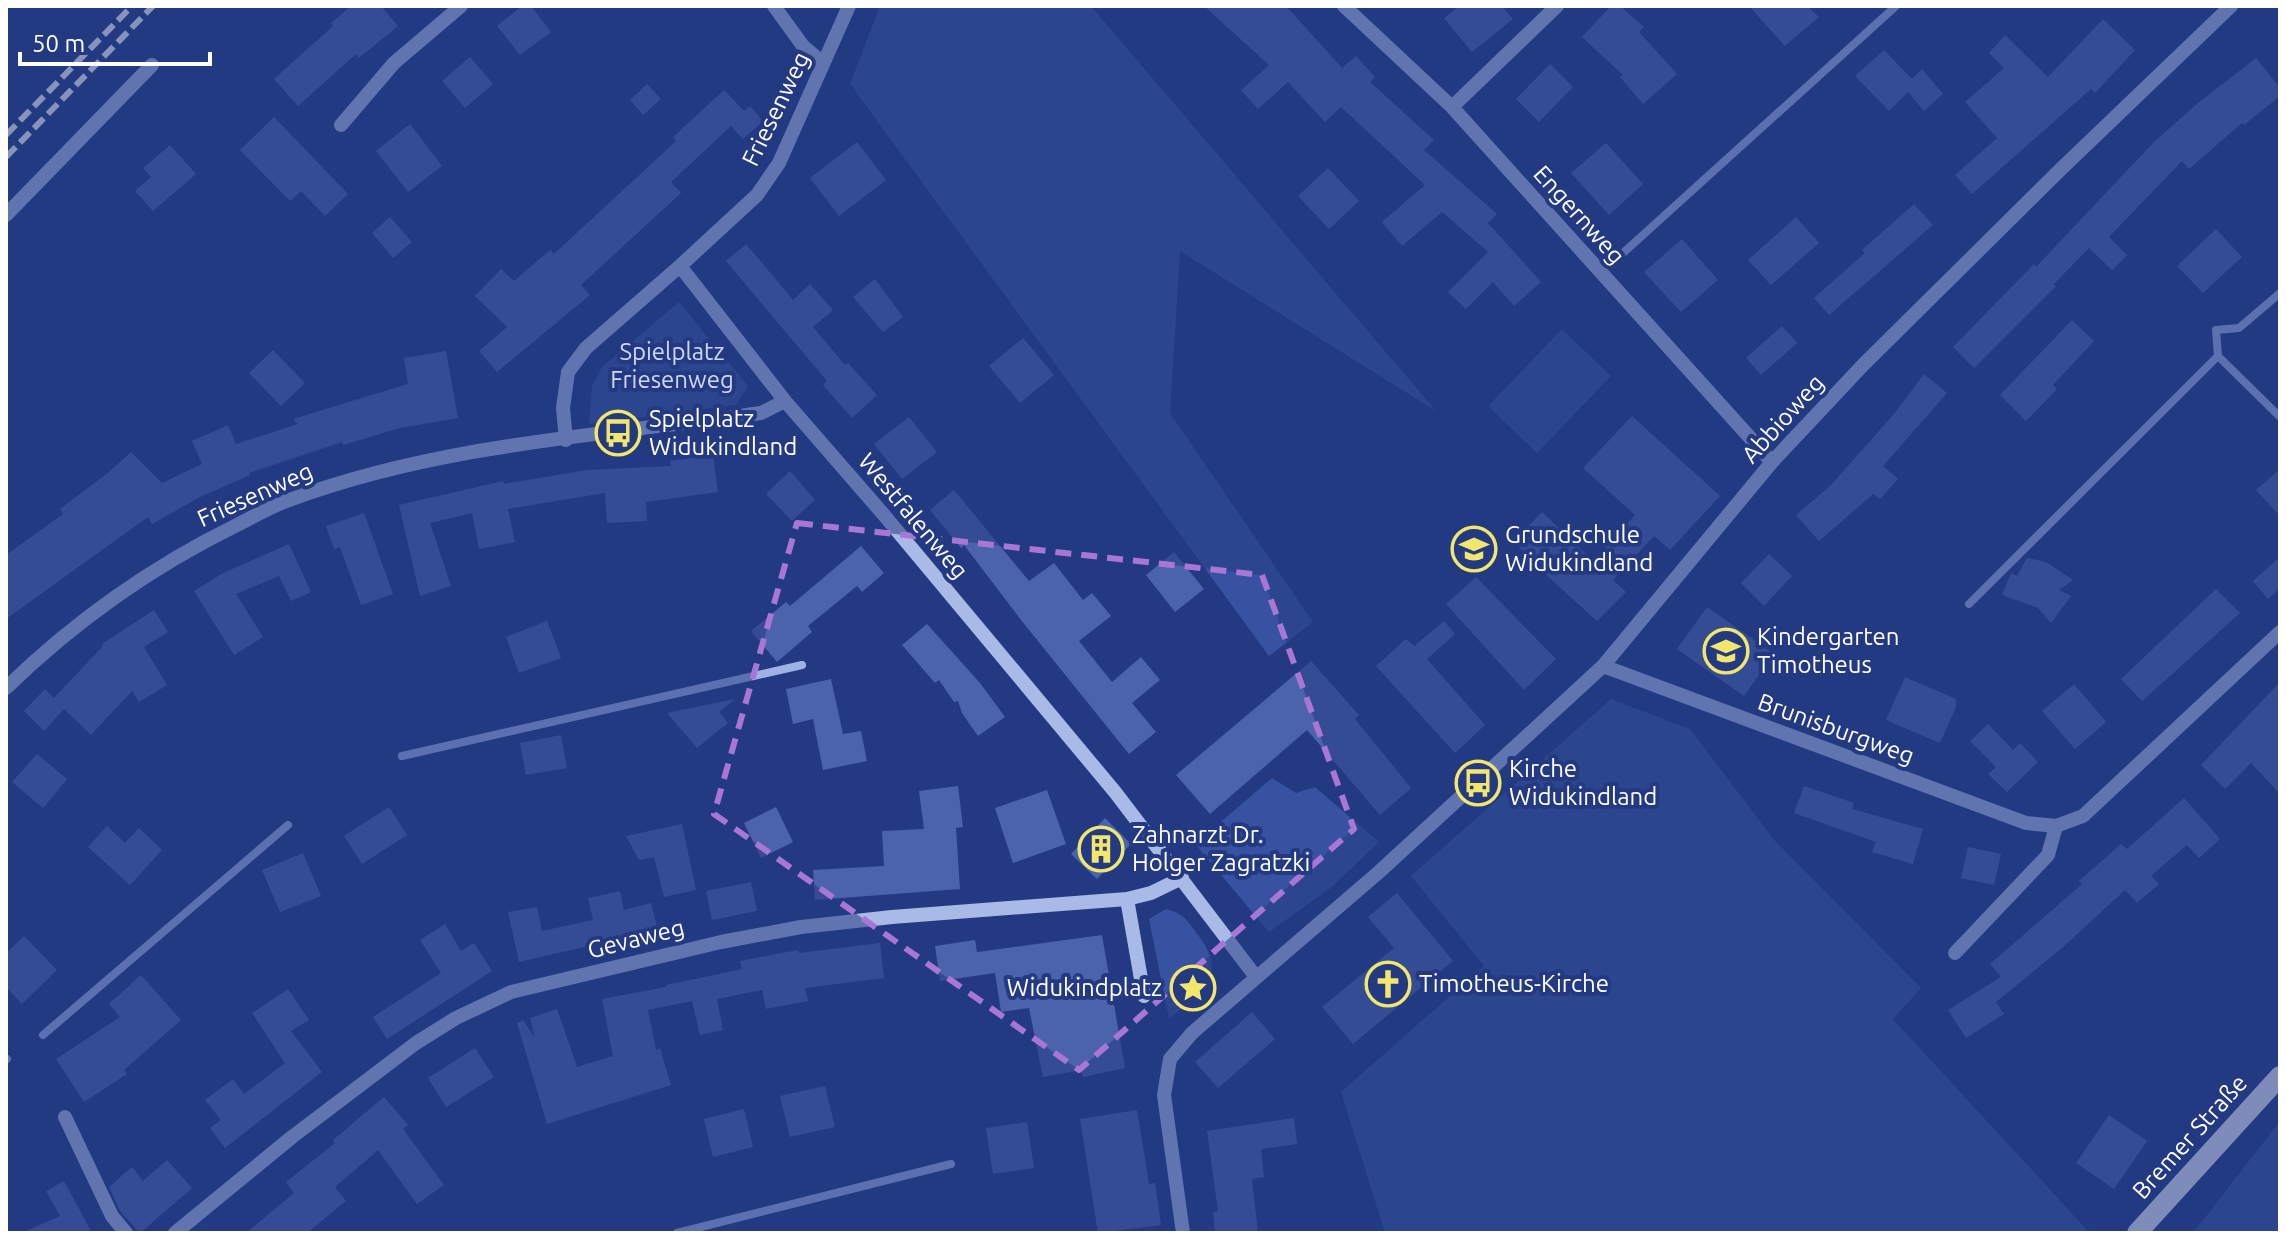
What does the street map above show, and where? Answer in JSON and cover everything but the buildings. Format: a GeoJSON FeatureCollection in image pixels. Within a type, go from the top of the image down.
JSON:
{"type":"FeatureCollection","features":[{"type":"Feature","properties":{"kind":"main road","name":"Bremer Straße"},"geometry":{"type":"LineString","coordinates":[[2137,1233],[2280,1076]]}},
{"type":"Feature","properties":{"kind":"street"},"geometry":{"type":"LineString","coordinates":[[341,125],[394,63],[461,6]]}},
{"type":"Feature","properties":{"kind":"street"},"geometry":{"type":"LineString","coordinates":[[774,6],[803,46],[823,63]]}},
{"type":"Feature","properties":{"kind":"street","name":"Friesenweg"},"geometry":{"type":"LineString","coordinates":[[566,440],[563,408],[568,372],[586,348],[757,195],[779,163],[849,6]]}},
{"type":"Feature","properties":{"kind":"street","name":"Engernweg"},"geometry":{"type":"LineString","coordinates":[[1344,6],[1452,107],[1772,462]]}},
{"type":"Feature","properties":{"kind":"street"},"geometry":{"type":"LineString","coordinates":[[1452,107],[1557,6]]}},
{"type":"Feature","properties":{"kind":"street","name":"Abbioweg"},"geometry":{"type":"LineString","coordinates":[[1256,977],[1379,872],[1603,666],[1772,462],[1927,301],[2231,6]]}},
{"type":"Feature","properties":{"kind":"street"},"geometry":{"type":"LineString","coordinates":[[6,215],[152,65]]}},
{"type":"Feature","properties":{"kind":"street","name":"Westfalenweg"},"geometry":{"type":"LineString","coordinates":[[680,266],[785,401],[1115,792],[1182,878]]}},
{"type":"Feature","properties":{"kind":"street","name":"Friesenweg"},"geometry":{"type":"LineString","coordinates":[[6,688],[50,645],[118,593],[198,544],[289,500],[351,479],[429,460],[761,413],[785,401]]}},
{"type":"Feature","properties":{"kind":"street"},"geometry":{"type":"LineString","coordinates":[[1955,953],[2048,855],[2056,826],[2083,816],[2280,632]]}},
{"type":"Feature","properties":{"kind":"street","name":"Brunisburgweg"},"geometry":{"type":"LineString","coordinates":[[1603,666],[2026,823],[2056,826]]}},
{"type":"Feature","properties":{"kind":"street"},"geometry":{"type":"LineString","coordinates":[[1182,878],[1256,977],[1192,1033],[1170,1059],[1164,1095],[1182,1226]]}},
{"type":"Feature","properties":{"kind":"street","name":"Gevaweg"},"geometry":{"type":"LineString","coordinates":[[175,1233],[292,1137],[416,1043],[456,1018],[511,992],[708,944],[801,927],[1127,899],[1151,893],[1182,878]]}},
{"type":"Feature","properties":{"kind":"street"},"geometry":{"type":"LineString","coordinates":[[1127,899],[1144,996]]}},
{"type":"Feature","properties":{"kind":"street"},"geometry":{"type":"LineString","coordinates":[[65,1117],[112,1216],[126,1233]]}},
{"type":"Feature","properties":{"kind":"highlighted area"},"geometry":{"type":"Polygon","coordinates":[[[797,523],[1262,575],[1354,829],[1079,1070],[714,814],[797,523]]]}},
{"type":"Feature","properties":{"kind":"green space"},"geometry":{"type":"Polygon","coordinates":[[[880,6],[1091,6],[1436,411],[1180,251],[1170,413],[1313,622],[1269,656],[850,84],[880,6]]]}},
{"type":"Feature","properties":{"kind":"green space","name":"Spielplatz Friesenweg"},"geometry":{"type":"Polygon","coordinates":[[[679,302],[748,386],[736,405],[589,424],[592,386],[602,367],[679,302]]]}},
{"type":"Feature","properties":{"kind":"green space"},"geometry":{"type":"Polygon","coordinates":[[[1562,329],[1611,376],[1537,453],[1488,406],[1562,329]]]}},
{"type":"Feature","properties":{"kind":"green space"},"geometry":{"type":"Polygon","coordinates":[[[1611,699],[1690,729],[1775,841],[1921,988],[1893,1019],[2087,1233],[1385,1233],[1341,1092],[1484,966],[1411,876],[1611,699]]]}},
{"type":"Feature","properties":{"kind":"green space"},"geometry":{"type":"Polygon","coordinates":[[[1272,778],[1296,793],[1315,787],[1379,842],[1332,887],[1269,932],[1195,844],[1272,778]]]}},
{"type":"Feature","properties":{"kind":"green space"},"geometry":{"type":"Polygon","coordinates":[[[1166,909],[1181,915],[1188,922],[1207,949],[1211,962],[1207,983],[1169,1019],[1149,919],[1166,909]]]}},
{"type":"Feature","properties":{"kind":"green space"},"geometry":{"type":"Polygon","coordinates":[[[2280,1121],[2280,1233],[2193,1233],[2280,1121]]]}},
{"type":"Feature","properties":{"kind":"waterway"},"geometry":{"type":"LineString","coordinates":[[1612,263],[1896,6]]}},
{"type":"Feature","properties":{"kind":"waterway"},"geometry":{"type":"LineString","coordinates":[[1969,604],[2218,356],[2216,330],[2239,328],[2280,293]]}},
{"type":"Feature","properties":{"kind":"waterway"},"geometry":{"type":"LineString","coordinates":[[2218,356],[2280,417]]}},
{"type":"Feature","properties":{"kind":"waterway"},"geometry":{"type":"LineString","coordinates":[[402,756],[802,665]]}},
{"type":"Feature","properties":{"kind":"waterway"},"geometry":{"type":"LineString","coordinates":[[43,1035],[288,825]]}},
{"type":"Feature","properties":{"kind":"waterway"},"geometry":{"type":"LineString","coordinates":[[677,1233],[951,1164]]}},
{"type":"Feature","properties":{"kind":"railway"},"geometry":{"type":"LineString","coordinates":[[6,135],[132,6]]}},
{"type":"Feature","properties":{"kind":"railway"},"geometry":{"type":"LineString","coordinates":[[6,157],[153,6]]}},
{"type":"Feature","properties":{"kind":"place","name":"Spielplatz Widukindland"},"geometry":{"type":"Point","coordinates":[618,433]}},
{"type":"Feature","properties":{"kind":"place","name":"Grundschule Widukindland"},"geometry":{"type":"Point","coordinates":[1474,549]}},
{"type":"Feature","properties":{"kind":"place","name":"Kindergarten Timotheus"},"geometry":{"type":"Point","coordinates":[1726,651]}},
{"type":"Feature","properties":{"kind":"place","name":"Kirche Widukindland"},"geometry":{"type":"Point","coordinates":[1478,783]}},
{"type":"Feature","properties":{"kind":"place","name":"Zahnarzt Dr. Holger Zagratzki"},"geometry":{"type":"Point","coordinates":[1101,849]}},
{"type":"Feature","properties":{"kind":"place","name":"Timotheus-Kirche"},"geometry":{"type":"Point","coordinates":[1388,984]}},
{"type":"Feature","properties":{"kind":"place","name":"Widukindplatz"},"geometry":{"type":"Point","coordinates":[1193,988]}}]}
